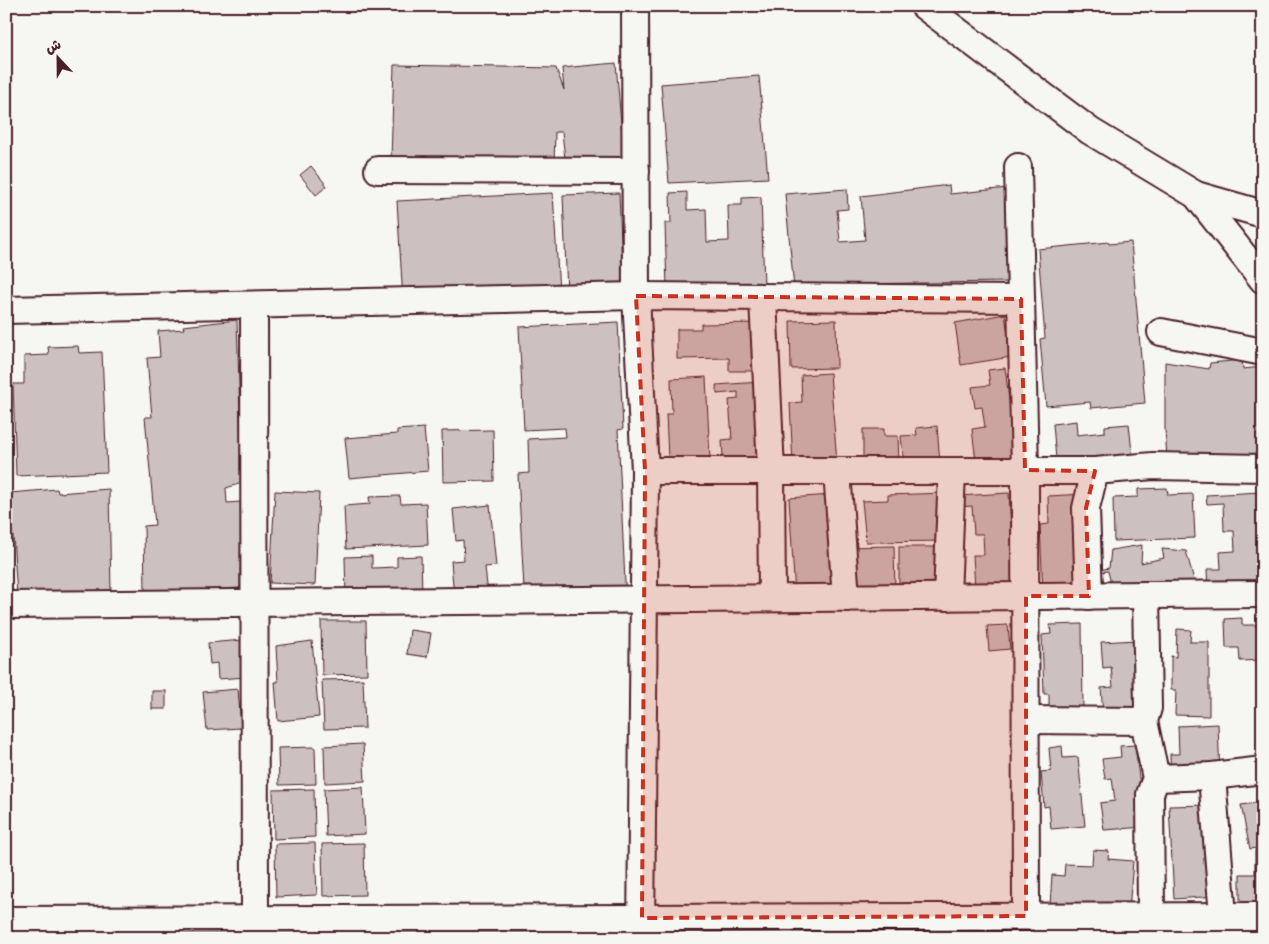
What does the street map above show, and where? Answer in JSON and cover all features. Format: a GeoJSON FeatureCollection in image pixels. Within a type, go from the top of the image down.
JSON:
{"type":"FeatureCollection","features":[{"type":"Feature","properties":{"kind":"street"},"geometry":{"type":"LineString","coordinates":[[635,6],[636,296],[645,471],[641,928]]}},
{"type":"Feature","properties":{"kind":"street"},"geometry":{"type":"LineString","coordinates":[[924,6],[1090,131],[1196,195],[1263,214]]}},
{"type":"Feature","properties":{"kind":"street"},"geometry":{"type":"LineString","coordinates":[[1018,167],[1025,470],[1026,916]]}},
{"type":"Feature","properties":{"kind":"street"},"geometry":{"type":"LineString","coordinates":[[378,170],[636,172]]}},
{"type":"Feature","properties":{"kind":"street"},"geometry":{"type":"LineString","coordinates":[[1196,195],[1263,280]]}},
{"type":"Feature","properties":{"kind":"street"},"geometry":{"type":"LineString","coordinates":[[6,310],[636,296],[1021,299]]}},
{"type":"Feature","properties":{"kind":"street"},"geometry":{"type":"LineString","coordinates":[[763,298],[771,471],[772,598]]}},
{"type":"Feature","properties":{"kind":"street"},"geometry":{"type":"LineString","coordinates":[[254,305],[255,919]]}},
{"type":"Feature","properties":{"kind":"street"},"geometry":{"type":"LineString","coordinates":[[1161,332],[1263,352]]}},
{"type":"Feature","properties":{"kind":"street"},"geometry":{"type":"LineString","coordinates":[[645,471],[1095,471],[1153,466],[1263,468]]}},
{"type":"Feature","properties":{"kind":"street"},"geometry":{"type":"LineString","coordinates":[[837,471],[846,598]]}},
{"type":"Feature","properties":{"kind":"street"},"geometry":{"type":"LineString","coordinates":[[947,597],[952,471]]}},
{"type":"Feature","properties":{"kind":"street"},"geometry":{"type":"LineString","coordinates":[[1089,596],[1086,508],[1095,471]]}},
{"type":"Feature","properties":{"kind":"street"},"geometry":{"type":"LineString","coordinates":[[6,605],[1263,594]]}},
{"type":"Feature","properties":{"kind":"street"},"geometry":{"type":"LineString","coordinates":[[1146,595],[1148,708],[1144,720],[1156,778],[1150,794],[1152,930]]}},
{"type":"Feature","properties":{"kind":"street"},"geometry":{"type":"LineString","coordinates":[[1026,720],[1144,720]]}},
{"type":"Feature","properties":{"kind":"street"},"geometry":{"type":"LineString","coordinates":[[1156,778],[1212,776],[1263,770]]}},
{"type":"Feature","properties":{"kind":"street"},"geometry":{"type":"LineString","coordinates":[[1212,776],[1223,916]]}},
{"type":"Feature","properties":{"kind":"street"},"geometry":{"type":"LineString","coordinates":[[6,920],[255,919],[641,928],[1026,916],[1152,930],[1263,936]]}},
{"type":"Feature","properties":{"kind":"street"},"geometry":{"type":"LineString","coordinates":[[1044,938],[1152,930],[1223,916],[1263,916]]}},
{"type":"Feature","properties":{"kind":"highlighted area"},"geometry":{"type":"Polygon","coordinates":[[[636,296],[1021,299],[1025,470],[1095,471],[1086,508],[1089,596],[1026,596],[1026,916],[642,918],[645,471],[636,296]]]}},
{"type":"Feature","properties":{"kind":"building"},"geometry":{"type":"Polygon","coordinates":[[[616,63],[624,160],[565,159],[562,132],[555,132],[554,163],[391,159],[394,65],[556,68],[564,90],[562,68],[616,63]]]}},
{"type":"Feature","properties":{"kind":"building"},"geometry":{"type":"Polygon","coordinates":[[[759,76],[768,178],[669,183],[661,84],[759,76]]]}},
{"type":"Feature","properties":{"kind":"building"},"geometry":{"type":"Polygon","coordinates":[[[311,166],[327,186],[316,195],[300,175],[311,166]]]}},
{"type":"Feature","properties":{"kind":"building"},"geometry":{"type":"Polygon","coordinates":[[[949,185],[950,194],[1008,188],[1009,282],[840,284],[794,288],[785,194],[847,189],[848,209],[837,210],[840,242],[865,240],[861,196],[949,185]]]}},
{"type":"Feature","properties":{"kind":"building"},"geometry":{"type":"Polygon","coordinates":[[[687,192],[687,210],[706,209],[707,242],[729,241],[728,205],[742,205],[742,198],[761,197],[764,286],[667,289],[665,223],[671,223],[670,193],[687,192]]]}},
{"type":"Feature","properties":{"kind":"building"},"geometry":{"type":"Polygon","coordinates":[[[553,193],[559,292],[403,300],[397,201],[553,193]]]}},
{"type":"Feature","properties":{"kind":"building"},"geometry":{"type":"Polygon","coordinates":[[[619,193],[623,290],[567,293],[563,195],[619,193]]]}},
{"type":"Feature","properties":{"kind":"building"},"geometry":{"type":"Polygon","coordinates":[[[1109,242],[1109,244],[1131,242],[1145,403],[1091,408],[1090,402],[1046,406],[1040,339],[1045,338],[1038,249],[1109,242]]]}},
{"type":"Feature","properties":{"kind":"building"},"geometry":{"type":"Polygon","coordinates":[[[1005,314],[1011,357],[961,365],[955,323],[1005,314]]]}},
{"type":"Feature","properties":{"kind":"building"},"geometry":{"type":"Polygon","coordinates":[[[237,320],[242,483],[226,488],[227,503],[241,502],[240,588],[145,593],[144,526],[155,525],[145,417],[152,417],[147,358],[160,357],[158,331],[184,329],[183,326],[237,320]]]}},
{"type":"Feature","properties":{"kind":"building"},"geometry":{"type":"Polygon","coordinates":[[[836,320],[837,368],[791,369],[790,321],[836,320]]]}},
{"type":"Feature","properties":{"kind":"building"},"geometry":{"type":"Polygon","coordinates":[[[618,322],[623,429],[618,430],[626,604],[525,609],[518,474],[529,473],[528,439],[566,437],[565,428],[524,430],[519,327],[618,322]]]}},
{"type":"Feature","properties":{"kind":"building"},"geometry":{"type":"Polygon","coordinates":[[[756,323],[757,371],[729,371],[729,358],[677,359],[677,329],[701,329],[701,324],[756,323]]]}},
{"type":"Feature","properties":{"kind":"building"},"geometry":{"type":"Polygon","coordinates":[[[78,346],[79,353],[102,352],[107,472],[16,476],[13,384],[24,384],[24,356],[49,355],[48,347],[78,346]]]}},
{"type":"Feature","properties":{"kind":"building"},"geometry":{"type":"Polygon","coordinates":[[[1242,360],[1243,369],[1262,367],[1263,466],[1167,458],[1165,362],[1209,369],[1210,363],[1242,360]]]}},
{"type":"Feature","properties":{"kind":"building"},"geometry":{"type":"Polygon","coordinates":[[[1005,368],[1016,456],[976,461],[972,429],[985,427],[982,407],[975,408],[972,387],[990,385],[988,370],[1005,368]]]}},
{"type":"Feature","properties":{"kind":"building"},"geometry":{"type":"Polygon","coordinates":[[[830,373],[837,463],[793,466],[790,403],[802,402],[801,375],[830,373]]]}},
{"type":"Feature","properties":{"kind":"building"},"geometry":{"type":"Polygon","coordinates":[[[706,377],[711,479],[669,481],[666,414],[672,414],[671,379],[706,377]]]}},
{"type":"Feature","properties":{"kind":"building"},"geometry":{"type":"Polygon","coordinates":[[[761,382],[767,473],[724,475],[722,440],[732,439],[729,400],[738,399],[738,392],[717,394],[716,385],[761,382]]]}},
{"type":"Feature","properties":{"kind":"building"},"geometry":{"type":"Polygon","coordinates":[[[1076,421],[1077,435],[1105,432],[1105,426],[1129,424],[1133,462],[1057,471],[1053,424],[1076,421]]]}},
{"type":"Feature","properties":{"kind":"building"},"geometry":{"type":"Polygon","coordinates":[[[937,426],[940,463],[904,466],[901,436],[917,435],[916,428],[937,426]]]}},
{"type":"Feature","properties":{"kind":"building"},"geometry":{"type":"Polygon","coordinates":[[[424,428],[428,471],[349,478],[345,438],[397,434],[397,430],[424,428]]]}},
{"type":"Feature","properties":{"kind":"building"},"geometry":{"type":"Polygon","coordinates":[[[863,429],[884,429],[884,436],[898,436],[899,464],[863,464],[863,429]]]}},
{"type":"Feature","properties":{"kind":"building"},"geometry":{"type":"Polygon","coordinates":[[[493,430],[494,481],[443,482],[442,431],[493,430]]]}},
{"type":"Feature","properties":{"kind":"building"},"geometry":{"type":"Polygon","coordinates":[[[1167,488],[1168,495],[1193,494],[1195,538],[1114,541],[1113,498],[1138,497],[1138,489],[1167,488]]]}},
{"type":"Feature","properties":{"kind":"building"},"geometry":{"type":"Polygon","coordinates":[[[57,489],[58,493],[109,489],[111,593],[17,595],[10,493],[57,489]]]}},
{"type":"Feature","properties":{"kind":"building"},"geometry":{"type":"Polygon","coordinates":[[[275,491],[319,493],[315,585],[270,583],[275,491]]]}},
{"type":"Feature","properties":{"kind":"building"},"geometry":{"type":"Polygon","coordinates":[[[1261,492],[1263,592],[1208,594],[1207,569],[1221,569],[1220,552],[1235,551],[1234,531],[1224,531],[1223,503],[1207,504],[1206,495],[1261,492]]]}},
{"type":"Feature","properties":{"kind":"building"},"geometry":{"type":"Polygon","coordinates":[[[945,493],[946,541],[866,542],[862,501],[888,500],[888,495],[945,493]]]}},
{"type":"Feature","properties":{"kind":"building"},"geometry":{"type":"Polygon","coordinates":[[[1009,493],[1014,586],[975,589],[973,555],[984,555],[983,534],[974,534],[972,506],[958,507],[958,496],[1009,493]]]}},
{"type":"Feature","properties":{"kind":"building"},"geometry":{"type":"Polygon","coordinates":[[[1085,494],[1088,591],[1043,593],[1040,525],[1049,524],[1048,496],[1085,494]]]}},
{"type":"Feature","properties":{"kind":"building"},"geometry":{"type":"Polygon","coordinates":[[[832,495],[843,593],[795,596],[789,498],[832,495]]]}},
{"type":"Feature","properties":{"kind":"building"},"geometry":{"type":"Polygon","coordinates":[[[400,496],[401,504],[426,503],[428,545],[346,549],[344,506],[370,504],[369,497],[400,496]]]}},
{"type":"Feature","properties":{"kind":"building"},"geometry":{"type":"Polygon","coordinates":[[[490,505],[496,566],[485,567],[488,595],[454,598],[451,561],[464,560],[463,540],[456,541],[453,509],[490,505]]]}},
{"type":"Feature","properties":{"kind":"building"},"geometry":{"type":"Polygon","coordinates":[[[1142,545],[1141,563],[1164,558],[1162,549],[1186,551],[1197,591],[1113,593],[1108,571],[1102,572],[1105,590],[1095,571],[1109,568],[1111,550],[1142,545]]]}},
{"type":"Feature","properties":{"kind":"building"},"geometry":{"type":"Polygon","coordinates":[[[894,546],[895,593],[847,594],[846,547],[894,546]]]}},
{"type":"Feature","properties":{"kind":"building"},"geometry":{"type":"Polygon","coordinates":[[[899,547],[947,547],[947,594],[899,594],[899,547]]]}},
{"type":"Feature","properties":{"kind":"building"},"geometry":{"type":"Polygon","coordinates":[[[372,556],[372,568],[397,567],[397,557],[421,556],[422,594],[346,597],[345,557],[372,556]]]}},
{"type":"Feature","properties":{"kind":"building"},"geometry":{"type":"Polygon","coordinates":[[[1242,618],[1242,625],[1263,625],[1263,660],[1240,661],[1239,648],[1226,648],[1225,619],[1242,618]]]}},
{"type":"Feature","properties":{"kind":"building"},"geometry":{"type":"Polygon","coordinates":[[[321,621],[366,621],[367,674],[322,675],[321,621]]]}},
{"type":"Feature","properties":{"kind":"building"},"geometry":{"type":"Polygon","coordinates":[[[1082,624],[1083,713],[1049,714],[1049,694],[1044,694],[1042,635],[1051,634],[1050,625],[1082,624]]]}},
{"type":"Feature","properties":{"kind":"building"},"geometry":{"type":"Polygon","coordinates":[[[1008,625],[1010,649],[989,651],[987,626],[1008,625]]]}},
{"type":"Feature","properties":{"kind":"building"},"geometry":{"type":"Polygon","coordinates":[[[1177,629],[1191,630],[1190,642],[1209,642],[1209,716],[1175,715],[1176,690],[1171,690],[1171,656],[1176,657],[1177,629]]]}},
{"type":"Feature","properties":{"kind":"building"},"geometry":{"type":"Polygon","coordinates":[[[410,630],[431,633],[427,657],[407,654],[410,630]]]}},
{"type":"Feature","properties":{"kind":"building"},"geometry":{"type":"Polygon","coordinates":[[[243,640],[246,677],[218,679],[217,663],[210,664],[208,643],[243,640]]]}},
{"type":"Feature","properties":{"kind":"building"},"geometry":{"type":"Polygon","coordinates":[[[1137,640],[1141,718],[1103,714],[1101,688],[1113,687],[1111,667],[1103,668],[1101,642],[1137,640]]]}},
{"type":"Feature","properties":{"kind":"building"},"geometry":{"type":"Polygon","coordinates":[[[312,641],[319,717],[278,721],[275,682],[278,682],[276,646],[312,641]]]}},
{"type":"Feature","properties":{"kind":"building"},"geometry":{"type":"Polygon","coordinates":[[[363,679],[365,728],[324,729],[322,680],[363,679]]]}},
{"type":"Feature","properties":{"kind":"building"},"geometry":{"type":"Polygon","coordinates":[[[238,689],[241,728],[207,730],[203,692],[238,689]]]}},
{"type":"Feature","properties":{"kind":"building"},"geometry":{"type":"Polygon","coordinates":[[[152,691],[166,691],[166,709],[152,709],[152,691]]]}},
{"type":"Feature","properties":{"kind":"building"},"geometry":{"type":"Polygon","coordinates":[[[1218,724],[1220,775],[1171,777],[1170,754],[1179,754],[1178,726],[1218,724]]]}},
{"type":"Feature","properties":{"kind":"building"},"geometry":{"type":"Polygon","coordinates":[[[363,744],[365,781],[325,783],[324,746],[363,744]]]}},
{"type":"Feature","properties":{"kind":"building"},"geometry":{"type":"Polygon","coordinates":[[[1135,745],[1145,827],[1104,830],[1100,803],[1115,801],[1112,778],[1105,779],[1102,759],[1121,757],[1120,746],[1135,745]]]}},
{"type":"Feature","properties":{"kind":"building"},"geometry":{"type":"Polygon","coordinates":[[[1062,746],[1063,758],[1078,757],[1085,826],[1051,829],[1049,806],[1044,807],[1041,772],[1051,771],[1049,748],[1062,746]]]}},
{"type":"Feature","properties":{"kind":"building"},"geometry":{"type":"Polygon","coordinates":[[[315,747],[316,784],[279,785],[278,748],[315,747]]]}},
{"type":"Feature","properties":{"kind":"building"},"geometry":{"type":"Polygon","coordinates":[[[363,787],[365,834],[326,836],[324,789],[363,787]]]}},
{"type":"Feature","properties":{"kind":"building"},"geometry":{"type":"Polygon","coordinates":[[[314,789],[315,837],[274,839],[273,790],[314,789]]]}},
{"type":"Feature","properties":{"kind":"building"},"geometry":{"type":"Polygon","coordinates":[[[1263,802],[1263,847],[1250,849],[1241,805],[1263,802]]]}},
{"type":"Feature","properties":{"kind":"building"},"geometry":{"type":"Polygon","coordinates":[[[1207,805],[1218,896],[1174,899],[1169,806],[1207,805]]]}},
{"type":"Feature","properties":{"kind":"building"},"geometry":{"type":"Polygon","coordinates":[[[315,843],[317,895],[276,897],[275,844],[315,843]]]}},
{"type":"Feature","properties":{"kind":"building"},"geometry":{"type":"Polygon","coordinates":[[[364,843],[365,895],[323,896],[322,844],[364,843]]]}},
{"type":"Feature","properties":{"kind":"building"},"geometry":{"type":"Polygon","coordinates":[[[1093,850],[1109,851],[1108,859],[1133,861],[1129,911],[1050,906],[1052,875],[1064,876],[1065,864],[1092,865],[1093,850]]]}},
{"type":"Feature","properties":{"kind":"building"},"geometry":{"type":"Polygon","coordinates":[[[1255,850],[1263,850],[1263,904],[1240,904],[1240,874],[1255,874],[1255,850]]]}}]}
